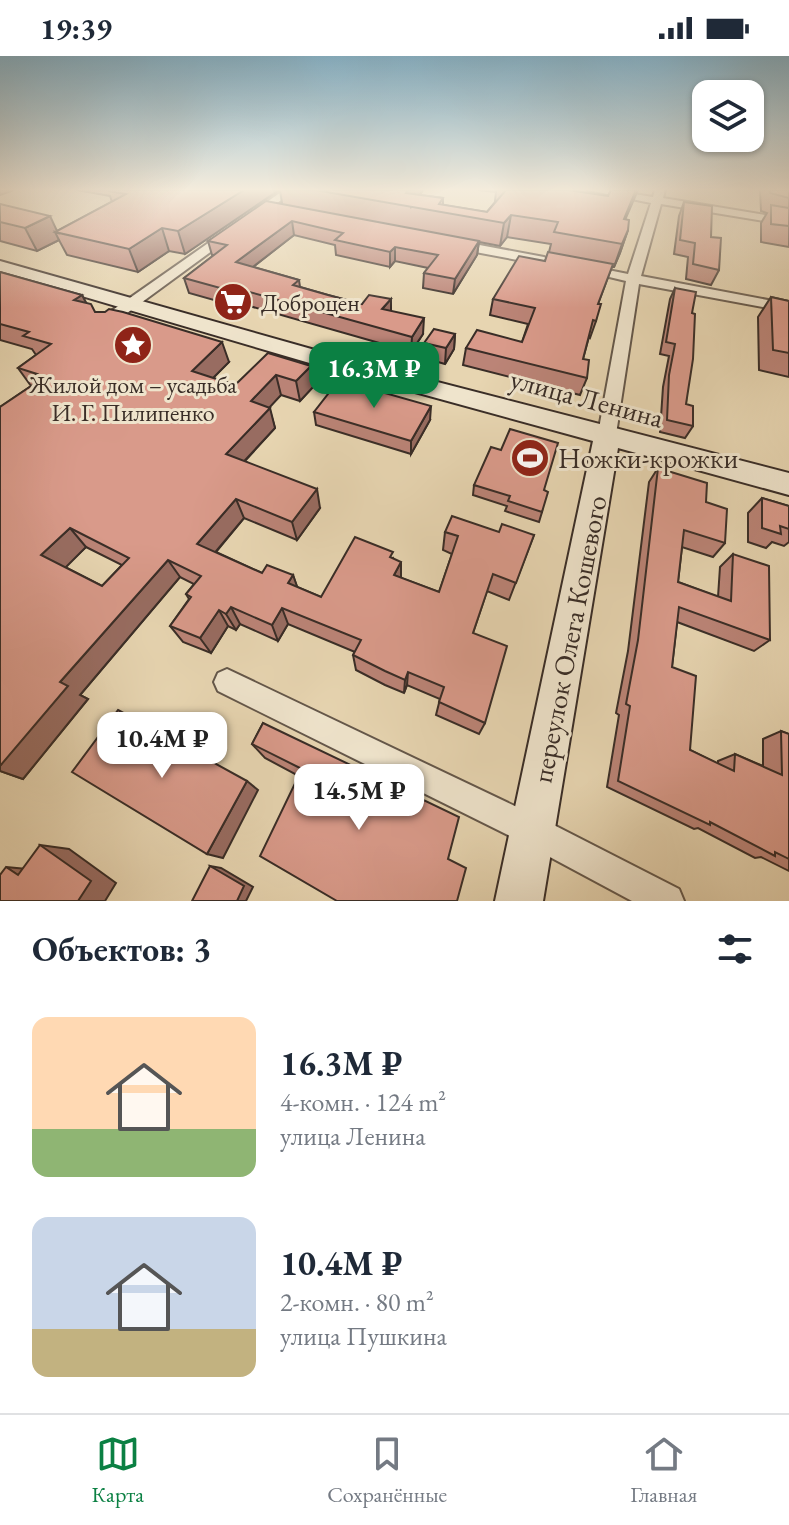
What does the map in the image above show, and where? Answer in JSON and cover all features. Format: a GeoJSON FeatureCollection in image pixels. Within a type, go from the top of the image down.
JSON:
{"type":"FeatureCollection","features":[{"type":"Feature","properties":{"kind":"street"},"geometry":{"type":"LineString","coordinates":[[110,326],[112,317],[234,229]]}},
{"type":"Feature","properties":{"kind":"street","name":"переулок Олега Кошевого"},"geometry":{"type":"LineString","coordinates":[[519,901],[633,279],[648,229]]}},
{"type":"Feature","properties":{"kind":"street"},"geometry":{"type":"LineString","coordinates":[[434,240],[556,264]]}},
{"type":"Feature","properties":{"kind":"street","name":"улица Ленина"},"geometry":{"type":"LineString","coordinates":[[0,266],[130,305],[789,484]]}},
{"type":"Feature","properties":{"kind":"street"},"geometry":{"type":"LineString","coordinates":[[572,267],[789,308]]}},
{"type":"Feature","properties":{"kind":"street"},"geometry":{"type":"LineString","coordinates":[[227,682],[533,831],[667,901]]}},
{"type":"Feature","properties":{"kind":"building"},"geometry":{"type":"Polygon","coordinates":[[[60,229],[160,229],[129,249],[55,232],[60,229]]]}},
{"type":"Feature","properties":{"kind":"building"},"geometry":{"type":"Polygon","coordinates":[[[225,229],[280,229],[236,262],[299,280],[293,285],[362,304],[369,295],[391,299],[382,309],[424,318],[412,337],[235,288],[231,291],[184,278],[227,245],[208,241],[225,229]]]}},
{"type":"Feature","properties":{"kind":"building"},"geometry":{"type":"Polygon","coordinates":[[[328,229],[417,229],[479,241],[455,279],[424,273],[438,255],[395,247],[390,252],[335,240],[343,233],[328,229]]]}},
{"type":"Feature","properties":{"kind":"building"},"geometry":{"type":"Polygon","coordinates":[[[555,229],[628,229],[622,244],[554,232],[555,229]]]}},
{"type":"Feature","properties":{"kind":"building"},"geometry":{"type":"Polygon","coordinates":[[[681,229],[711,229],[711,237],[721,238],[719,270],[693,264],[695,243],[680,240],[681,229]]]}},
{"type":"Feature","properties":{"kind":"building"},"geometry":{"type":"Polygon","coordinates":[[[548,252],[613,264],[583,359],[589,360],[587,378],[466,348],[477,330],[522,342],[535,308],[493,299],[519,256],[545,261],[548,252]]]}},
{"type":"Feature","properties":{"kind":"building"},"geometry":{"type":"Polygon","coordinates":[[[0,272],[82,295],[74,300],[91,304],[95,312],[109,309],[123,312],[222,342],[192,371],[235,385],[268,353],[311,366],[296,381],[276,375],[251,401],[270,408],[226,454],[317,489],[292,522],[236,499],[197,544],[262,573],[267,565],[293,575],[288,583],[321,597],[355,537],[393,552],[390,557],[401,562],[394,575],[439,592],[458,536],[445,532],[452,516],[499,532],[502,524],[534,535],[516,583],[493,574],[473,633],[507,646],[485,723],[439,702],[444,687],[408,672],[405,680],[385,671],[353,655],[361,640],[282,608],[272,625],[231,607],[226,614],[219,610],[200,638],[170,626],[191,597],[186,594],[201,576],[168,560],[60,682],[68,686],[0,766],[0,407],[40,380],[32,378],[37,374],[18,368],[51,344],[23,336],[29,332],[0,324],[0,272]],[[70,528],[41,555],[102,586],[129,558],[70,528]]]}},
{"type":"Feature","properties":{"kind":"building"},"geometry":{"type":"Polygon","coordinates":[[[675,288],[696,292],[692,313],[695,314],[693,359],[686,404],[693,406],[693,426],[667,420],[669,375],[675,344],[666,342],[675,288]]]}},
{"type":"Feature","properties":{"kind":"building"},"geometry":{"type":"Polygon","coordinates":[[[771,297],[789,301],[789,353],[773,350],[771,297]]]}},
{"type":"Feature","properties":{"kind":"building"},"geometry":{"type":"Polygon","coordinates":[[[434,329],[455,334],[446,348],[424,343],[434,329]]]}},
{"type":"Feature","properties":{"kind":"building"},"geometry":{"type":"Polygon","coordinates":[[[339,380],[431,406],[411,441],[314,412],[339,380]]]}},
{"type":"Feature","properties":{"kind":"building"},"geometry":{"type":"Polygon","coordinates":[[[510,429],[558,443],[544,490],[548,492],[542,512],[508,501],[510,496],[474,485],[491,447],[501,450],[510,429]]]}},
{"type":"Feature","properties":{"kind":"building"},"geometry":{"type":"Polygon","coordinates":[[[658,468],[707,483],[706,502],[727,509],[725,543],[684,530],[678,582],[731,601],[733,554],[769,566],[770,640],[679,607],[672,667],[696,676],[690,750],[734,771],[735,754],[782,775],[781,731],[789,734],[789,859],[775,852],[775,856],[710,822],[710,825],[618,781],[658,468]]]}},
{"type":"Feature","properties":{"kind":"building"},"geometry":{"type":"Polygon","coordinates":[[[762,498],[789,506],[789,529],[780,526],[781,534],[762,528],[762,498]]]}},
{"type":"Feature","properties":{"kind":"building"},"geometry":{"type":"Polygon","coordinates":[[[118,710],[247,781],[207,854],[72,772],[118,710]]]}},
{"type":"Feature","properties":{"kind":"building"},"geometry":{"type":"Polygon","coordinates":[[[263,723],[459,817],[448,859],[466,868],[457,901],[337,901],[260,856],[302,769],[252,744],[263,723]]]}},
{"type":"Feature","properties":{"kind":"building"},"geometry":{"type":"Polygon","coordinates":[[[40,845],[91,881],[78,901],[0,901],[0,875],[6,867],[18,875],[40,845]]]}},
{"type":"Feature","properties":{"kind":"building"},"geometry":{"type":"Polygon","coordinates":[[[210,866],[244,886],[237,901],[192,901],[210,866]]]}},
{"type":"Feature","properties":{"kind":"place","name":"Доброцен"},"geometry":{"type":"Point","coordinates":[233,302]}},
{"type":"Feature","properties":{"kind":"place","name":"Жилой дом – усадьба И. Г. Пилипенко"},"geometry":{"type":"Point","coordinates":[133,345]}},
{"type":"Feature","properties":{"kind":"place","name":"Ножки-крожки"},"geometry":{"type":"Point","coordinates":[530,458]}}]}
